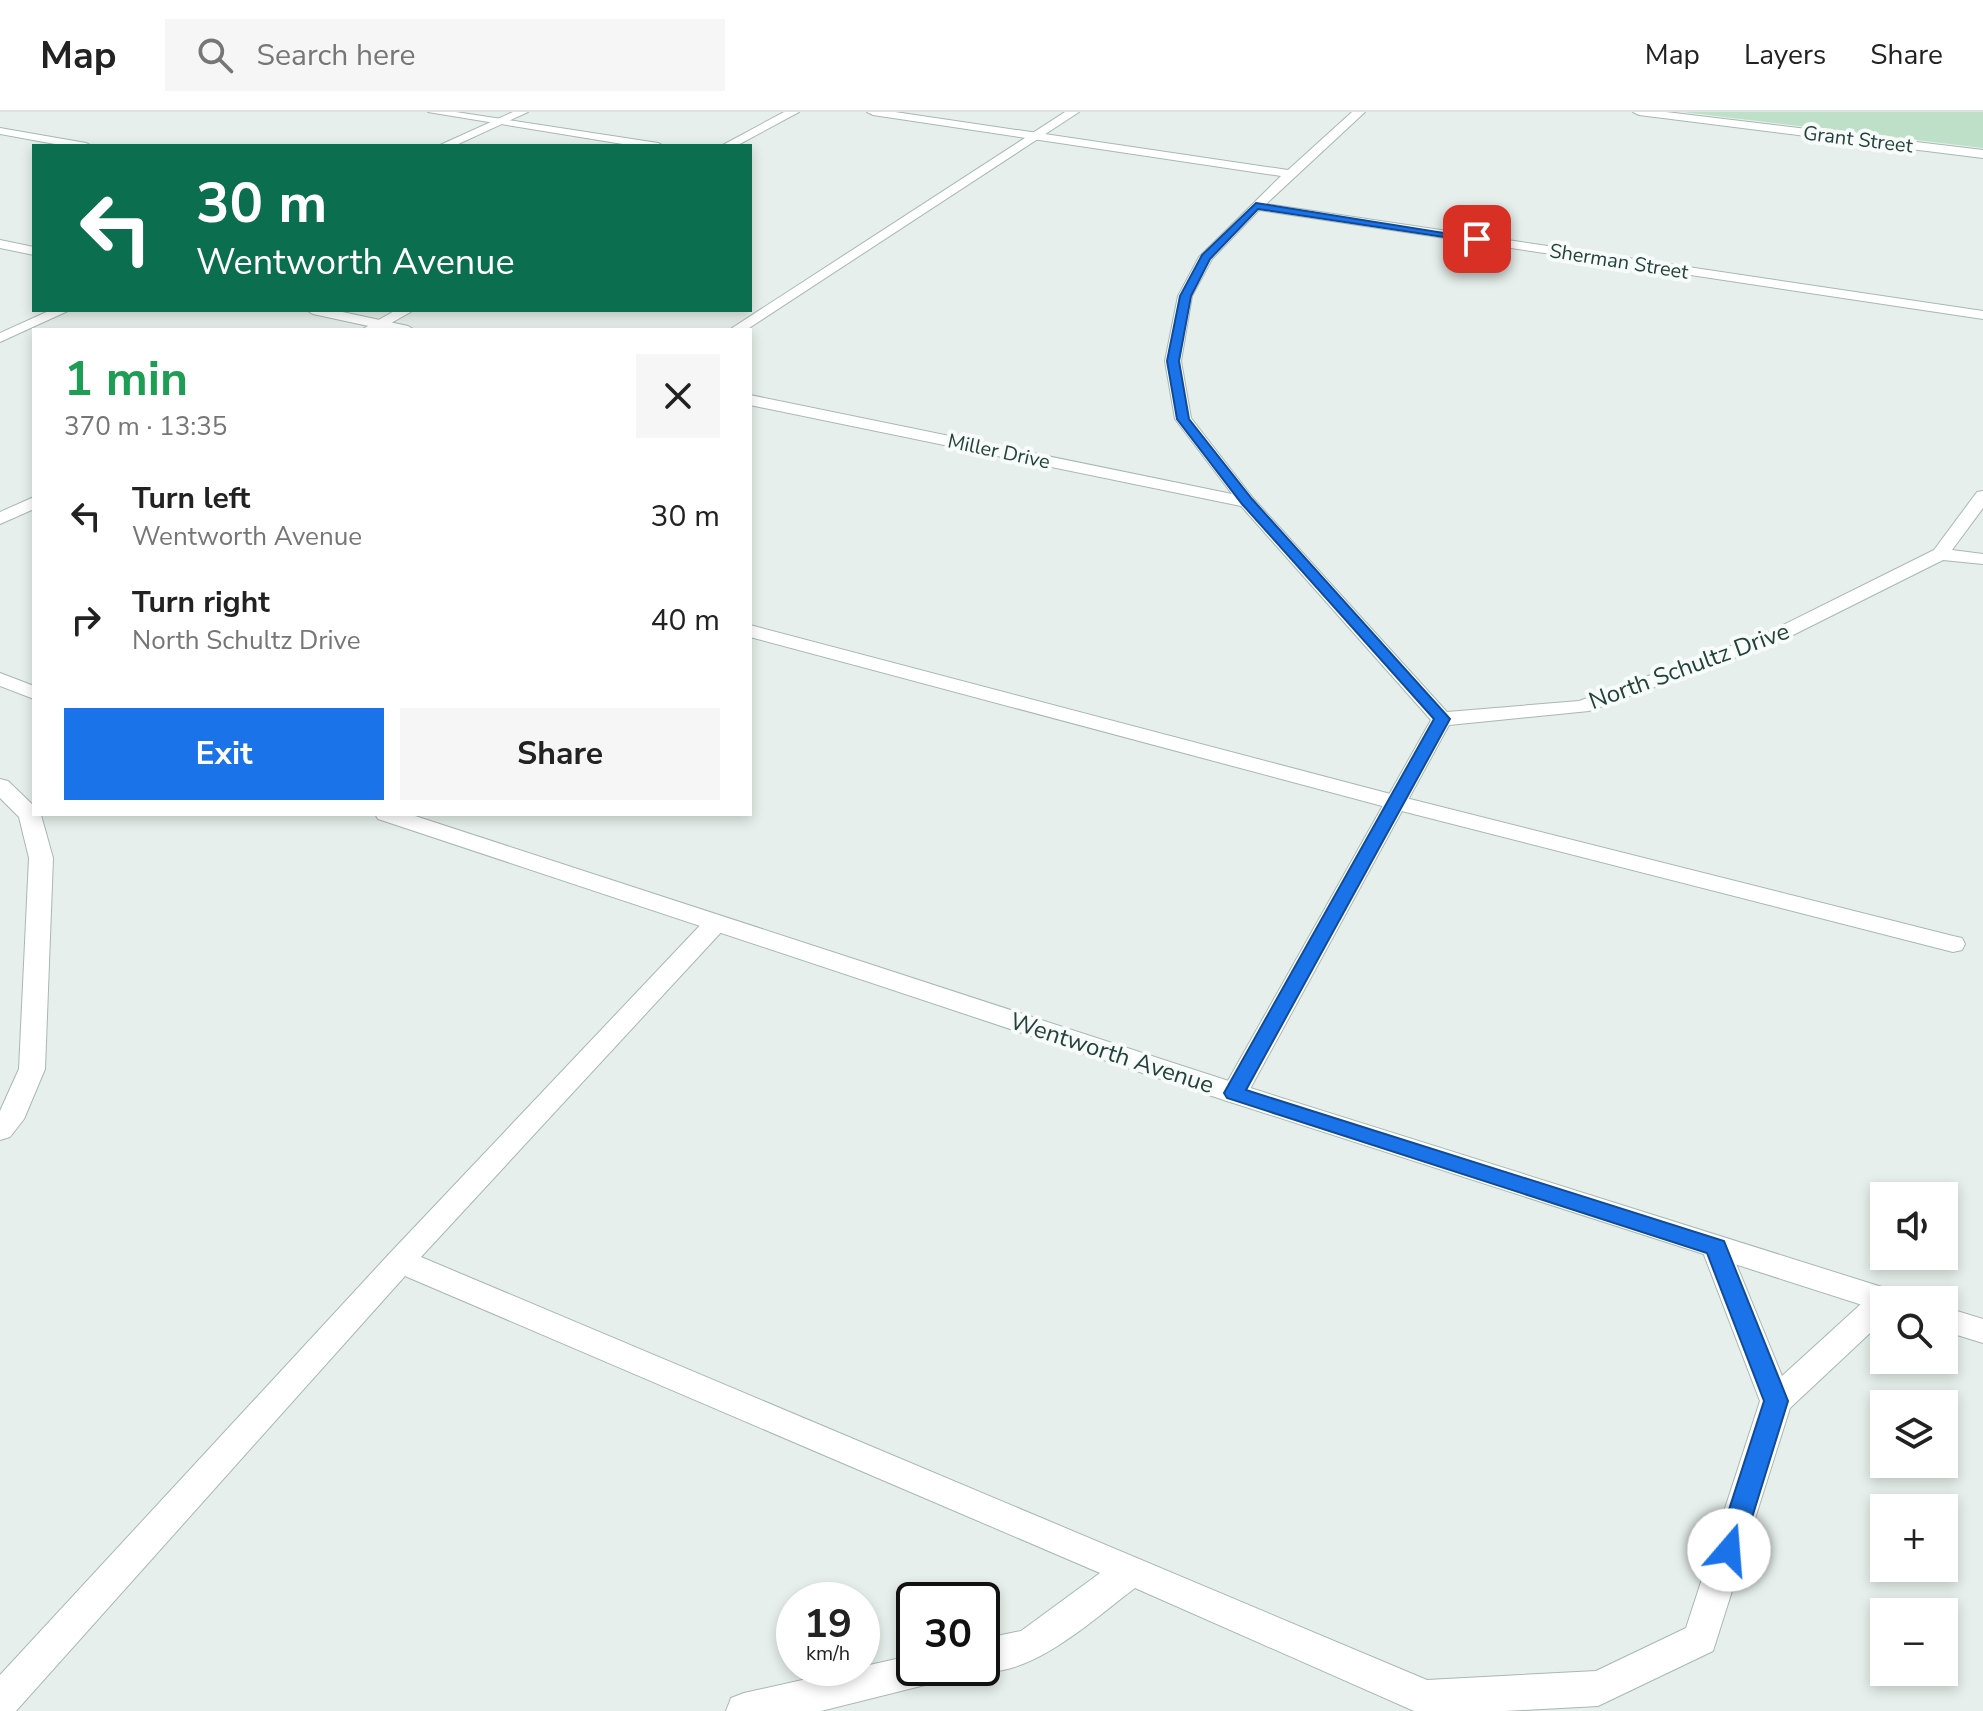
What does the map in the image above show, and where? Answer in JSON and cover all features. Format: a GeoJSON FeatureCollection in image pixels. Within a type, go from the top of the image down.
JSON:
{"type":"FeatureCollection","features":[{"type":"Feature","properties":{"kind":"street"},"geometry":{"type":"LineString","coordinates":[[434,112],[645,144]]}},
{"type":"Feature","properties":{"kind":"street"},"geometry":{"type":"LineString","coordinates":[[449,144],[522,112]]}},
{"type":"Feature","properties":{"kind":"street"},"geometry":{"type":"LineString","coordinates":[[731,144],[793,112]]}},
{"type":"Feature","properties":{"kind":"street"},"geometry":{"type":"LineString","coordinates":[[873,112],[1290,174]]}},
{"type":"Feature","properties":{"kind":"street"},"geometry":{"type":"LineString","coordinates":[[739,328],[1073,112]]}},
{"type":"Feature","properties":{"kind":"street"},"geometry":{"type":"LineString","coordinates":[[1234,1093],[1442,719],[1247,502],[1183,419],[1173,361],[1185,296],[1206,257],[1256,206],[1359,112]]}},
{"type":"Feature","properties":{"kind":"street","name":"Grant Street"},"geometry":{"type":"LineString","coordinates":[[1639,112],[1983,154]]}},
{"type":"Feature","properties":{"kind":"street"},"geometry":{"type":"LineString","coordinates":[[0,131],[75,144]]}},
{"type":"Feature","properties":{"kind":"street","name":"Sherman Street"},"geometry":{"type":"LineString","coordinates":[[1256,206],[1983,315]]}},
{"type":"Feature","properties":{"kind":"street"},"geometry":{"type":"LineString","coordinates":[[0,244],[32,251]]}},
{"type":"Feature","properties":{"kind":"street"},"geometry":{"type":"LineString","coordinates":[[0,338],[58,312]]}},
{"type":"Feature","properties":{"kind":"street"},"geometry":{"type":"LineString","coordinates":[[320,312],[374,327],[403,312]]}},
{"type":"Feature","properties":{"kind":"street","name":"Miller Drive"},"geometry":{"type":"LineString","coordinates":[[752,400],[1247,502]]}},
{"type":"Feature","properties":{"kind":"street","name":"North Schultz Drive"},"geometry":{"type":"LineString","coordinates":[[1442,719],[1582,707],[1774,637],[1940,554],[1983,496]]}},
{"type":"Feature","properties":{"kind":"street"},"geometry":{"type":"LineString","coordinates":[[0,519],[32,503]]}},
{"type":"Feature","properties":{"kind":"street"},"geometry":{"type":"LineString","coordinates":[[1940,554],[1983,559]]}},
{"type":"Feature","properties":{"kind":"street"},"geometry":{"type":"LineString","coordinates":[[752,632],[1394,802],[1953,944]]}},
{"type":"Feature","properties":{"kind":"street"},"geometry":{"type":"LineString","coordinates":[[0,679],[32,692]]}},
{"type":"Feature","properties":{"kind":"street"},"geometry":{"type":"LineString","coordinates":[[0,786],[30,815],[41,858],[32,1069],[14,1112],[0,1130]]}},
{"type":"Feature","properties":{"kind":"street","name":"Wentworth Avenue"},"geometry":{"type":"LineString","coordinates":[[392,816],[1234,1093],[1870,1296]]}},
{"type":"Feature","properties":{"kind":"street"},"geometry":{"type":"LineString","coordinates":[[0,1702],[400,1261],[716,923]]}},
{"type":"Feature","properties":{"kind":"street"},"geometry":{"type":"LineString","coordinates":[[1716,1247],[1776,1401]]}},
{"type":"Feature","properties":{"kind":"street"},"geometry":{"type":"LineString","coordinates":[[400,1261],[1132,1570],[1426,1698],[1598,1688],[1700,1639],[1776,1401],[1870,1315]]}},
{"type":"Feature","properties":{"kind":"street"},"geometry":{"type":"LineString","coordinates":[[1958,1323],[1983,1331]]}},
{"type":"Feature","properties":{"kind":"street"},"geometry":{"type":"LineString","coordinates":[[1000,1652],[1029,1646],[1132,1570]]}},
{"type":"Feature","properties":{"kind":"street"},"geometry":{"type":"LineString","coordinates":[[744,1711],[896,1676]]}},
{"type":"Feature","properties":{"kind":"green space"},"geometry":{"type":"Polygon","coordinates":[[[1683,112],[1983,112],[1983,148],[1683,112]]]}},
{"type":"Feature","properties":{"kind":"route"},"geometry":{"type":"LineString","coordinates":[[1477,239],[1256,206],[1206,257],[1185,296],[1173,361],[1183,419],[1247,502],[1442,719],[1234,1093],[1716,1247],[1776,1401],[1729,1550]]}}]}
